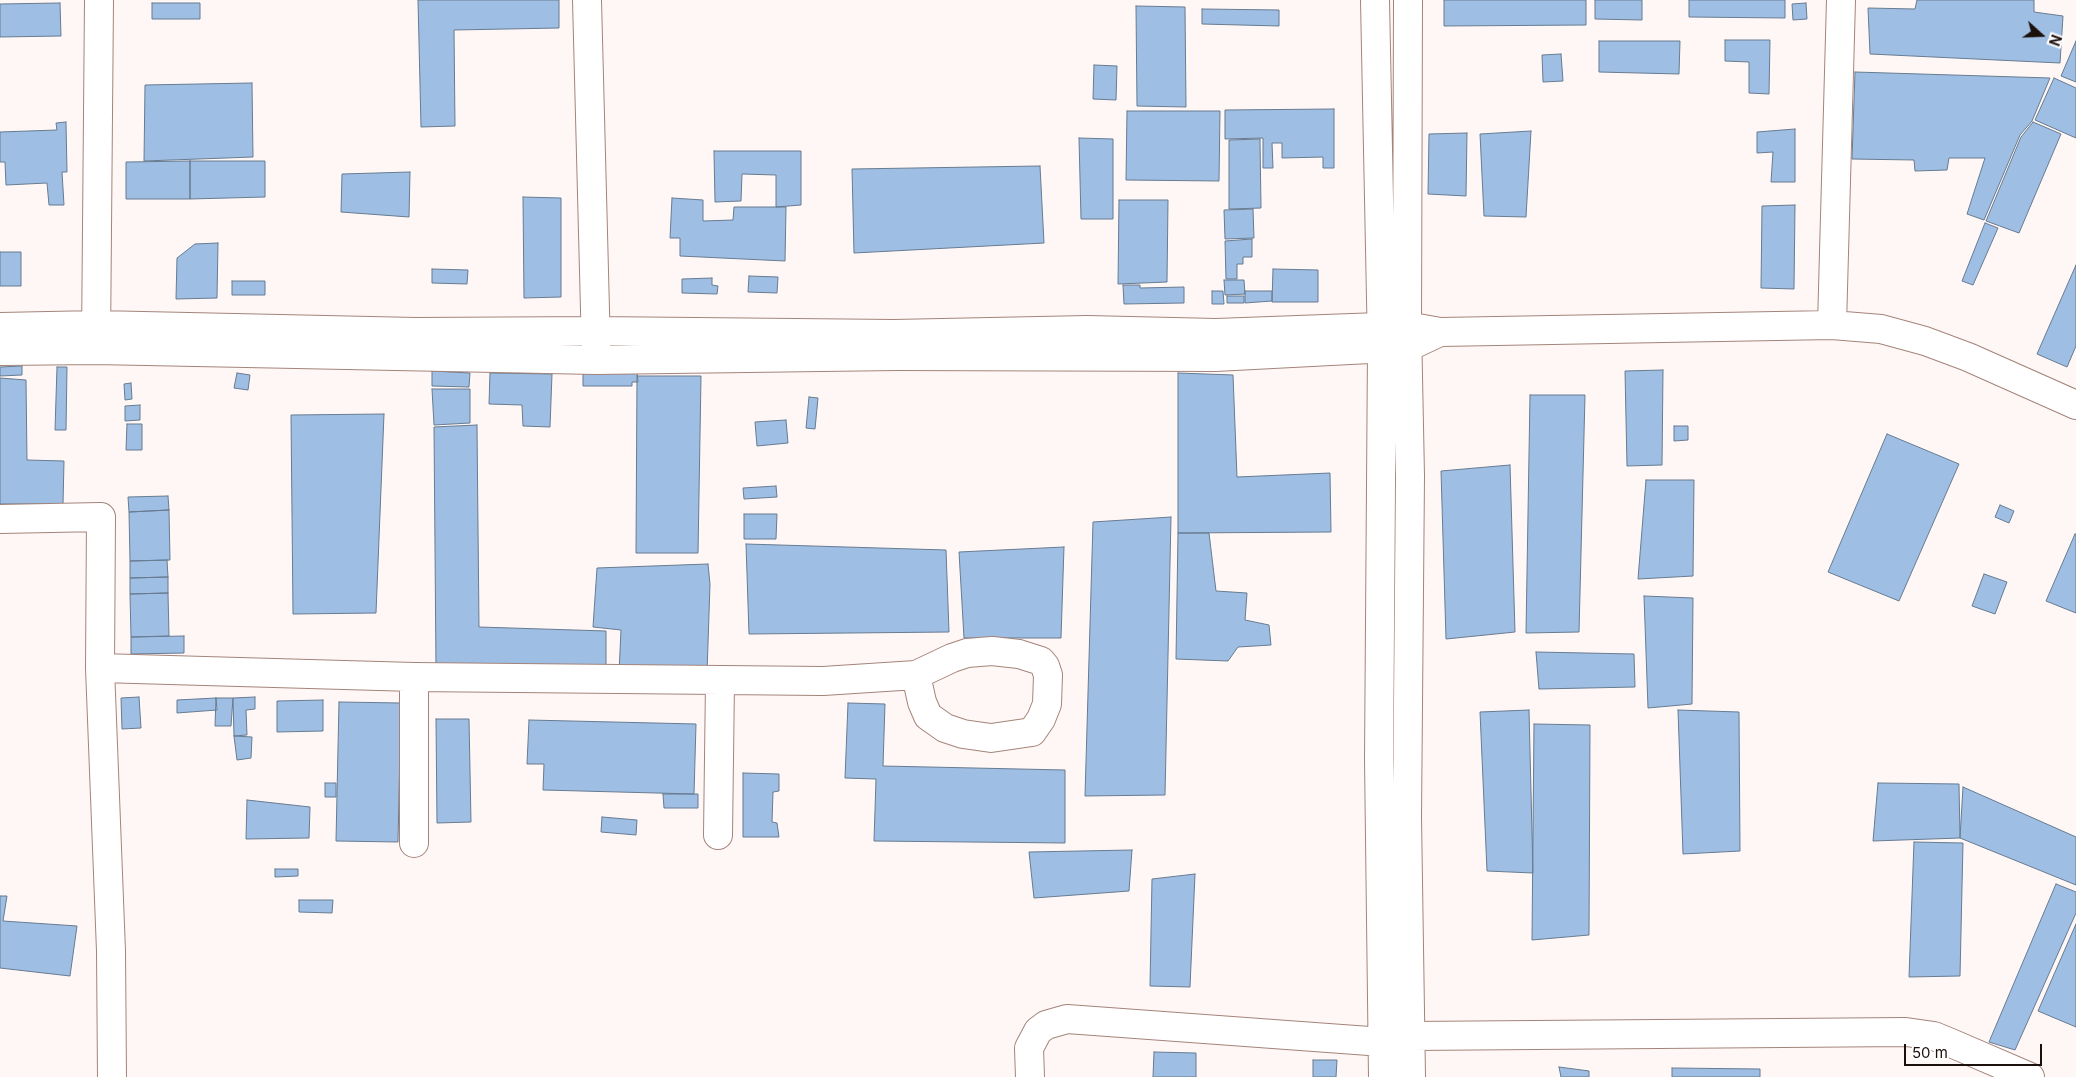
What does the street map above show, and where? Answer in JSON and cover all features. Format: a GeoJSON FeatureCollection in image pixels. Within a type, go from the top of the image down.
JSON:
{"type":"FeatureCollection","features":[{"type":"Feature","properties":{"kind":"street"},"geometry":{"type":"LineString","coordinates":[[96,338],[99,0]]}},
{"type":"Feature","properties":{"kind":"street"},"geometry":{"type":"LineString","coordinates":[[587,0],[596,360]]}},
{"type":"Feature","properties":{"kind":"street"},"geometry":{"type":"LineString","coordinates":[[1375,0],[1394,337],[1410,476],[1407,817],[1411,1077]]}},
{"type":"Feature","properties":{"kind":"street"},"geometry":{"type":"LineString","coordinates":[[1383,1077],[1379,759],[1408,0]]}},
{"type":"Feature","properties":{"kind":"street"},"geometry":{"type":"LineString","coordinates":[[1832,325],[1841,0]]}},
{"type":"Feature","properties":{"kind":"street"},"geometry":{"type":"LineString","coordinates":[[0,327],[96,338],[416,344],[596,360],[896,345],[1086,343],[1215,345],[1394,337],[1440,332],[1832,325],[1882,329],[1925,341],[1968,357],[2076,405]]}},
{"type":"Feature","properties":{"kind":"street"},"geometry":{"type":"LineString","coordinates":[[416,344],[595,331],[896,345]]}},
{"type":"Feature","properties":{"kind":"street"},"geometry":{"type":"LineString","coordinates":[[0,350],[96,338]]}},
{"type":"Feature","properties":{"kind":"street"},"geometry":{"type":"LineString","coordinates":[[0,519],[101,517],[100,668],[111,951],[112,1077]]}},
{"type":"Feature","properties":{"kind":"street"},"geometry":{"type":"LineString","coordinates":[[100,668],[414,677],[720,682],[824,681],[916,675],[967,653],[992,651],[1019,654],[1041,661],[1048,675],[1047,704],[1041,720],[1032,732],[991,738],[963,734],[945,728],[928,716],[922,702],[916,675]]}},
{"type":"Feature","properties":{"kind":"street"},"geometry":{"type":"LineString","coordinates":[[414,677],[414,843]]}},
{"type":"Feature","properties":{"kind":"street"},"geometry":{"type":"LineString","coordinates":[[718,835],[720,682]]}},
{"type":"Feature","properties":{"kind":"street"},"geometry":{"type":"LineString","coordinates":[[1030,1077],[1029,1048],[1038,1031],[1046,1024],[1067,1019],[1383,1042],[1411,1036],[1906,1032],[1934,1036],[2030,1077]]}},
{"type":"Feature","properties":{"kind":"building"},"geometry":{"type":"Polygon","coordinates":[[[418,0],[559,0],[559,28],[454,30],[455,126],[421,127],[418,0]]]}},
{"type":"Feature","properties":{"kind":"building"},"geometry":{"type":"Polygon","coordinates":[[[1444,0],[1586,0],[1586,25],[1444,26],[1444,0]]]}},
{"type":"Feature","properties":{"kind":"building"},"geometry":{"type":"Polygon","coordinates":[[[1595,0],[1642,0],[1642,20],[1595,19],[1595,0]]]}},
{"type":"Feature","properties":{"kind":"building"},"geometry":{"type":"Polygon","coordinates":[[[1689,0],[1785,0],[1785,18],[1689,17],[1689,0]]]}},
{"type":"Feature","properties":{"kind":"building"},"geometry":{"type":"Polygon","coordinates":[[[1917,0],[2034,0],[2034,12],[2063,16],[2060,63],[1870,54],[1868,8],[1915,9],[1917,0]]]}},
{"type":"Feature","properties":{"kind":"building"},"geometry":{"type":"Polygon","coordinates":[[[60,3],[61,36],[0,37],[0,4],[60,3]]]}},
{"type":"Feature","properties":{"kind":"building"},"geometry":{"type":"Polygon","coordinates":[[[152,3],[200,3],[200,19],[152,19],[152,3]]]}},
{"type":"Feature","properties":{"kind":"building"},"geometry":{"type":"Polygon","coordinates":[[[1806,3],[1807,19],[1793,20],[1792,4],[1806,3]]]}},
{"type":"Feature","properties":{"kind":"building"},"geometry":{"type":"Polygon","coordinates":[[[1136,6],[1185,7],[1186,107],[1137,106],[1136,6]]]}},
{"type":"Feature","properties":{"kind":"building"},"geometry":{"type":"Polygon","coordinates":[[[1202,9],[1279,10],[1279,26],[1202,24],[1202,9]]]}},
{"type":"Feature","properties":{"kind":"building"},"geometry":{"type":"Polygon","coordinates":[[[1725,40],[1770,40],[1769,94],[1749,93],[1749,62],[1725,61],[1725,40]]]}},
{"type":"Feature","properties":{"kind":"building"},"geometry":{"type":"Polygon","coordinates":[[[1599,41],[1680,41],[1679,74],[1599,72],[1599,41]]]}},
{"type":"Feature","properties":{"kind":"building"},"geometry":{"type":"Polygon","coordinates":[[[2076,41],[2076,82],[2061,76],[2076,41]]]}},
{"type":"Feature","properties":{"kind":"building"},"geometry":{"type":"Polygon","coordinates":[[[1561,54],[1563,81],[1543,82],[1542,55],[1561,54]]]}},
{"type":"Feature","properties":{"kind":"building"},"geometry":{"type":"Polygon","coordinates":[[[1094,65],[1117,66],[1116,100],[1093,99],[1094,65]]]}},
{"type":"Feature","properties":{"kind":"building"},"geometry":{"type":"Polygon","coordinates":[[[1855,72],[2050,78],[2032,121],[2020,135],[1984,220],[1967,214],[1985,158],[1949,158],[1947,170],[1915,171],[1914,160],[1852,159],[1855,72]]]}},
{"type":"Feature","properties":{"kind":"building"},"geometry":{"type":"Polygon","coordinates":[[[2054,78],[2076,88],[2076,138],[2035,120],[2054,78]]]}},
{"type":"Feature","properties":{"kind":"building"},"geometry":{"type":"Polygon","coordinates":[[[252,83],[253,157],[144,161],[145,85],[252,83]]]}},
{"type":"Feature","properties":{"kind":"building"},"geometry":{"type":"Polygon","coordinates":[[[1334,109],[1334,168],[1323,168],[1323,157],[1282,158],[1282,143],[1272,143],[1273,168],[1263,168],[1263,138],[1225,139],[1225,110],[1334,109]]]}},
{"type":"Feature","properties":{"kind":"building"},"geometry":{"type":"Polygon","coordinates":[[[1127,111],[1220,111],[1219,181],[1126,180],[1127,111]]]}},
{"type":"Feature","properties":{"kind":"building"},"geometry":{"type":"Polygon","coordinates":[[[66,122],[67,172],[62,172],[64,205],[49,205],[47,183],[6,185],[5,162],[0,162],[0,132],[57,130],[56,123],[66,122]]]}},
{"type":"Feature","properties":{"kind":"building"},"geometry":{"type":"Polygon","coordinates":[[[2033,122],[2061,134],[2019,233],[1986,221],[2021,137],[2033,122]]]}},
{"type":"Feature","properties":{"kind":"building"},"geometry":{"type":"Polygon","coordinates":[[[1795,129],[1795,182],[1771,182],[1773,152],[1757,153],[1757,132],[1795,129]]]}},
{"type":"Feature","properties":{"kind":"building"},"geometry":{"type":"Polygon","coordinates":[[[1531,131],[1526,217],[1484,216],[1480,134],[1531,131]]]}},
{"type":"Feature","properties":{"kind":"building"},"geometry":{"type":"Polygon","coordinates":[[[1467,133],[1466,196],[1428,194],[1429,134],[1467,133]]]}},
{"type":"Feature","properties":{"kind":"building"},"geometry":{"type":"Polygon","coordinates":[[[1079,138],[1113,139],[1113,219],[1081,219],[1079,138]]]}},
{"type":"Feature","properties":{"kind":"building"},"geometry":{"type":"Polygon","coordinates":[[[1260,139],[1261,208],[1229,209],[1229,140],[1260,139]]]}},
{"type":"Feature","properties":{"kind":"building"},"geometry":{"type":"Polygon","coordinates":[[[714,151],[801,151],[801,205],[776,207],[776,175],[742,174],[741,201],[715,202],[714,151]]]}},
{"type":"Feature","properties":{"kind":"building"},"geometry":{"type":"Polygon","coordinates":[[[190,161],[265,161],[265,197],[190,199],[190,161]]]}},
{"type":"Feature","properties":{"kind":"building"},"geometry":{"type":"Polygon","coordinates":[[[190,161],[190,199],[126,199],[126,162],[190,161]]]}},
{"type":"Feature","properties":{"kind":"building"},"geometry":{"type":"Polygon","coordinates":[[[1040,166],[1044,243],[854,253],[852,169],[1040,166]]]}},
{"type":"Feature","properties":{"kind":"building"},"geometry":{"type":"Polygon","coordinates":[[[410,172],[409,217],[341,212],[342,174],[410,172]]]}},
{"type":"Feature","properties":{"kind":"building"},"geometry":{"type":"Polygon","coordinates":[[[523,197],[561,198],[561,297],[524,298],[523,197]]]}},
{"type":"Feature","properties":{"kind":"building"},"geometry":{"type":"Polygon","coordinates":[[[672,198],[703,200],[703,221],[733,220],[734,207],[786,207],[785,261],[680,256],[680,238],[670,238],[672,198]]]}},
{"type":"Feature","properties":{"kind":"building"},"geometry":{"type":"Polygon","coordinates":[[[1119,200],[1168,200],[1167,282],[1118,284],[1119,200]]]}},
{"type":"Feature","properties":{"kind":"building"},"geometry":{"type":"Polygon","coordinates":[[[1795,205],[1794,289],[1761,288],[1762,206],[1795,205]]]}},
{"type":"Feature","properties":{"kind":"building"},"geometry":{"type":"Polygon","coordinates":[[[1253,209],[1254,238],[1225,239],[1224,210],[1253,209]]]}},
{"type":"Feature","properties":{"kind":"building"},"geometry":{"type":"Polygon","coordinates":[[[1985,223],[1998,228],[1973,285],[1962,281],[1985,223]]]}},
{"type":"Feature","properties":{"kind":"building"},"geometry":{"type":"Polygon","coordinates":[[[1252,239],[1252,257],[1243,257],[1243,264],[1237,264],[1237,279],[1226,279],[1225,241],[1252,239]]]}},
{"type":"Feature","properties":{"kind":"building"},"geometry":{"type":"Polygon","coordinates":[[[218,243],[217,298],[176,299],[177,258],[195,244],[218,243]]]}},
{"type":"Feature","properties":{"kind":"building"},"geometry":{"type":"Polygon","coordinates":[[[0,252],[21,252],[21,286],[0,286],[0,252]]]}},
{"type":"Feature","properties":{"kind":"building"},"geometry":{"type":"Polygon","coordinates":[[[2076,265],[2076,346],[2067,367],[2037,354],[2076,265]]]}},
{"type":"Feature","properties":{"kind":"building"},"geometry":{"type":"Polygon","coordinates":[[[432,269],[468,270],[467,284],[432,283],[432,269]]]}},
{"type":"Feature","properties":{"kind":"building"},"geometry":{"type":"Polygon","coordinates":[[[1273,269],[1318,270],[1318,302],[1272,302],[1273,269]]]}},
{"type":"Feature","properties":{"kind":"building"},"geometry":{"type":"Polygon","coordinates":[[[749,276],[778,277],[777,293],[748,292],[749,276]]]}},
{"type":"Feature","properties":{"kind":"building"},"geometry":{"type":"Polygon","coordinates":[[[712,278],[712,285],[718,286],[717,294],[682,293],[682,279],[712,278]]]}},
{"type":"Feature","properties":{"kind":"building"},"geometry":{"type":"Polygon","coordinates":[[[1224,280],[1244,280],[1245,294],[1225,295],[1224,280]]]}},
{"type":"Feature","properties":{"kind":"building"},"geometry":{"type":"Polygon","coordinates":[[[232,281],[265,281],[265,295],[232,295],[232,281]]]}},
{"type":"Feature","properties":{"kind":"building"},"geometry":{"type":"Polygon","coordinates":[[[1123,285],[1140,285],[1140,288],[1184,287],[1184,303],[1124,304],[1123,285]]]}},
{"type":"Feature","properties":{"kind":"building"},"geometry":{"type":"Polygon","coordinates":[[[1212,291],[1223,291],[1224,304],[1212,304],[1212,291]]]}},
{"type":"Feature","properties":{"kind":"building"},"geometry":{"type":"Polygon","coordinates":[[[1245,291],[1272,291],[1272,301],[1245,303],[1245,291]]]}},
{"type":"Feature","properties":{"kind":"building"},"geometry":{"type":"Polygon","coordinates":[[[1227,296],[1244,296],[1244,303],[1227,303],[1227,296]]]}},
{"type":"Feature","properties":{"kind":"building"},"geometry":{"type":"Polygon","coordinates":[[[22,366],[22,375],[0,376],[0,367],[22,366]]]}},
{"type":"Feature","properties":{"kind":"building"},"geometry":{"type":"Polygon","coordinates":[[[57,367],[67,367],[66,430],[55,430],[57,367]]]}},
{"type":"Feature","properties":{"kind":"building"},"geometry":{"type":"Polygon","coordinates":[[[1663,370],[1662,465],[1627,466],[1625,371],[1663,370]]]}},
{"type":"Feature","properties":{"kind":"building"},"geometry":{"type":"Polygon","coordinates":[[[432,371],[470,373],[469,387],[432,386],[432,371]]]}},
{"type":"Feature","properties":{"kind":"building"},"geometry":{"type":"Polygon","coordinates":[[[637,371],[638,382],[632,382],[632,386],[583,386],[583,372],[637,371]]]}},
{"type":"Feature","properties":{"kind":"building"},"geometry":{"type":"Polygon","coordinates":[[[237,373],[250,375],[248,390],[234,388],[237,373]]]}},
{"type":"Feature","properties":{"kind":"building"},"geometry":{"type":"Polygon","coordinates":[[[490,373],[552,374],[550,427],[523,426],[522,405],[489,404],[490,373]]]}},
{"type":"Feature","properties":{"kind":"building"},"geometry":{"type":"Polygon","coordinates":[[[1178,373],[1233,375],[1237,477],[1330,473],[1331,532],[1178,533],[1178,373]]]}},
{"type":"Feature","properties":{"kind":"building"},"geometry":{"type":"Polygon","coordinates":[[[637,376],[701,376],[698,553],[636,553],[637,376]]]}},
{"type":"Feature","properties":{"kind":"building"},"geometry":{"type":"Polygon","coordinates":[[[0,378],[26,380],[27,460],[64,461],[63,504],[0,504],[0,378]]]}},
{"type":"Feature","properties":{"kind":"building"},"geometry":{"type":"Polygon","coordinates":[[[131,383],[132,399],[125,400],[124,384],[131,383]]]}},
{"type":"Feature","properties":{"kind":"building"},"geometry":{"type":"Polygon","coordinates":[[[432,389],[470,389],[470,423],[434,425],[432,389]]]}},
{"type":"Feature","properties":{"kind":"building"},"geometry":{"type":"Polygon","coordinates":[[[1530,395],[1585,395],[1579,632],[1526,633],[1530,395]]]}},
{"type":"Feature","properties":{"kind":"building"},"geometry":{"type":"Polygon","coordinates":[[[809,397],[818,398],[815,429],[806,428],[809,397]]]}},
{"type":"Feature","properties":{"kind":"building"},"geometry":{"type":"Polygon","coordinates":[[[140,405],[140,420],[125,421],[125,406],[140,405]]]}},
{"type":"Feature","properties":{"kind":"building"},"geometry":{"type":"Polygon","coordinates":[[[384,414],[376,613],[293,614],[291,415],[384,414]]]}},
{"type":"Feature","properties":{"kind":"building"},"geometry":{"type":"Polygon","coordinates":[[[786,420],[788,443],[757,446],[755,422],[786,420]]]}},
{"type":"Feature","properties":{"kind":"building"},"geometry":{"type":"Polygon","coordinates":[[[127,424],[142,424],[142,450],[126,450],[127,424]]]}},
{"type":"Feature","properties":{"kind":"building"},"geometry":{"type":"Polygon","coordinates":[[[477,425],[479,627],[606,631],[606,673],[436,669],[434,427],[477,425]]]}},
{"type":"Feature","properties":{"kind":"building"},"geometry":{"type":"Polygon","coordinates":[[[1674,426],[1688,426],[1688,440],[1674,441],[1674,426]]]}},
{"type":"Feature","properties":{"kind":"building"},"geometry":{"type":"Polygon","coordinates":[[[1887,434],[1959,464],[1899,601],[1828,572],[1887,434]]]}},
{"type":"Feature","properties":{"kind":"building"},"geometry":{"type":"Polygon","coordinates":[[[1510,465],[1515,632],[1446,639],[1441,471],[1510,465]]]}},
{"type":"Feature","properties":{"kind":"building"},"geometry":{"type":"Polygon","coordinates":[[[1646,480],[1694,480],[1693,576],[1638,579],[1646,480]]]}},
{"type":"Feature","properties":{"kind":"building"},"geometry":{"type":"Polygon","coordinates":[[[776,486],[777,497],[744,499],[743,488],[776,486]]]}},
{"type":"Feature","properties":{"kind":"building"},"geometry":{"type":"Polygon","coordinates":[[[168,496],[169,510],[129,512],[128,497],[168,496]]]}},
{"type":"Feature","properties":{"kind":"building"},"geometry":{"type":"Polygon","coordinates":[[[2000,505],[2014,511],[2009,523],[1995,517],[2000,505]]]}},
{"type":"Feature","properties":{"kind":"building"},"geometry":{"type":"Polygon","coordinates":[[[169,510],[170,560],[130,561],[129,512],[169,510]]]}},
{"type":"Feature","properties":{"kind":"building"},"geometry":{"type":"Polygon","coordinates":[[[744,514],[777,514],[776,539],[744,539],[744,514]]]}},
{"type":"Feature","properties":{"kind":"building"},"geometry":{"type":"Polygon","coordinates":[[[1171,517],[1165,795],[1085,796],[1093,522],[1171,517]]]}},
{"type":"Feature","properties":{"kind":"building"},"geometry":{"type":"Polygon","coordinates":[[[1178,533],[1209,533],[1216,591],[1247,593],[1245,620],[1269,625],[1271,645],[1238,647],[1228,661],[1176,659],[1178,533]]]}},
{"type":"Feature","properties":{"kind":"building"},"geometry":{"type":"Polygon","coordinates":[[[2076,534],[2076,613],[2046,601],[2076,534]]]}},
{"type":"Feature","properties":{"kind":"building"},"geometry":{"type":"Polygon","coordinates":[[[746,544],[946,550],[949,632],[749,634],[746,544]]]}},
{"type":"Feature","properties":{"kind":"building"},"geometry":{"type":"Polygon","coordinates":[[[1064,547],[1061,638],[964,638],[959,552],[1064,547]]]}},
{"type":"Feature","properties":{"kind":"building"},"geometry":{"type":"Polygon","coordinates":[[[167,560],[168,577],[130,578],[130,561],[167,560]]]}},
{"type":"Feature","properties":{"kind":"building"},"geometry":{"type":"Polygon","coordinates":[[[708,564],[710,584],[707,673],[619,673],[621,630],[593,627],[597,568],[708,564]]]}},
{"type":"Feature","properties":{"kind":"building"},"geometry":{"type":"Polygon","coordinates":[[[1984,574],[2007,582],[1995,614],[1972,606],[1984,574]]]}},
{"type":"Feature","properties":{"kind":"building"},"geometry":{"type":"Polygon","coordinates":[[[168,577],[168,593],[130,594],[130,578],[168,577]]]}},
{"type":"Feature","properties":{"kind":"building"},"geometry":{"type":"Polygon","coordinates":[[[168,593],[169,636],[131,637],[130,594],[168,593]]]}},
{"type":"Feature","properties":{"kind":"building"},"geometry":{"type":"Polygon","coordinates":[[[1644,596],[1693,598],[1692,704],[1648,708],[1644,596]]]}},
{"type":"Feature","properties":{"kind":"building"},"geometry":{"type":"Polygon","coordinates":[[[184,636],[184,653],[131,654],[131,637],[184,636]]]}},
{"type":"Feature","properties":{"kind":"building"},"geometry":{"type":"Polygon","coordinates":[[[1536,652],[1634,654],[1635,687],[1539,689],[1536,652]]]}},
{"type":"Feature","properties":{"kind":"building"},"geometry":{"type":"Polygon","coordinates":[[[139,697],[141,728],[122,729],[121,698],[139,697]]]}},
{"type":"Feature","properties":{"kind":"building"},"geometry":{"type":"Polygon","coordinates":[[[255,697],[255,709],[246,710],[247,735],[234,736],[233,698],[255,697]]]}},
{"type":"Feature","properties":{"kind":"building"},"geometry":{"type":"Polygon","coordinates":[[[216,698],[217,710],[177,713],[177,700],[216,698]]]}},
{"type":"Feature","properties":{"kind":"building"},"geometry":{"type":"Polygon","coordinates":[[[216,698],[233,698],[231,726],[215,726],[216,698]]]}},
{"type":"Feature","properties":{"kind":"building"},"geometry":{"type":"Polygon","coordinates":[[[323,700],[323,731],[277,732],[277,701],[323,700]]]}},
{"type":"Feature","properties":{"kind":"building"},"geometry":{"type":"Polygon","coordinates":[[[339,702],[401,703],[398,842],[336,841],[339,702]]]}},
{"type":"Feature","properties":{"kind":"building"},"geometry":{"type":"Polygon","coordinates":[[[848,703],[885,704],[883,766],[1065,770],[1065,843],[874,841],[876,779],[845,778],[848,703]]]}},
{"type":"Feature","properties":{"kind":"building"},"geometry":{"type":"Polygon","coordinates":[[[1529,710],[1533,873],[1487,871],[1480,712],[1529,710]]]}},
{"type":"Feature","properties":{"kind":"building"},"geometry":{"type":"Polygon","coordinates":[[[1678,710],[1739,712],[1740,851],[1683,854],[1678,710]]]}},
{"type":"Feature","properties":{"kind":"building"},"geometry":{"type":"Polygon","coordinates":[[[436,719],[469,719],[471,822],[437,823],[436,719]]]}},
{"type":"Feature","properties":{"kind":"building"},"geometry":{"type":"Polygon","coordinates":[[[529,720],[696,724],[694,794],[543,790],[544,764],[527,764],[529,720]]]}},
{"type":"Feature","properties":{"kind":"building"},"geometry":{"type":"Polygon","coordinates":[[[1534,724],[1590,725],[1589,935],[1532,940],[1534,724]]]}},
{"type":"Feature","properties":{"kind":"building"},"geometry":{"type":"Polygon","coordinates":[[[234,736],[252,737],[251,758],[237,760],[234,736]]]}},
{"type":"Feature","properties":{"kind":"building"},"geometry":{"type":"Polygon","coordinates":[[[743,773],[779,774],[779,791],[773,792],[772,822],[777,823],[779,837],[743,837],[743,773]]]}},
{"type":"Feature","properties":{"kind":"building"},"geometry":{"type":"Polygon","coordinates":[[[325,783],[336,783],[336,797],[325,797],[325,783]]]}},
{"type":"Feature","properties":{"kind":"building"},"geometry":{"type":"Polygon","coordinates":[[[1878,783],[1959,784],[1960,838],[1873,841],[1878,783]]]}},
{"type":"Feature","properties":{"kind":"building"},"geometry":{"type":"Polygon","coordinates":[[[1963,787],[2076,837],[2076,885],[1960,838],[1963,787]]]}},
{"type":"Feature","properties":{"kind":"building"},"geometry":{"type":"Polygon","coordinates":[[[663,794],[698,794],[698,808],[664,808],[663,794]]]}},
{"type":"Feature","properties":{"kind":"building"},"geometry":{"type":"Polygon","coordinates":[[[247,800],[310,807],[309,838],[246,839],[247,800]]]}},
{"type":"Feature","properties":{"kind":"building"},"geometry":{"type":"Polygon","coordinates":[[[602,817],[637,820],[636,835],[601,832],[602,817]]]}},
{"type":"Feature","properties":{"kind":"building"},"geometry":{"type":"Polygon","coordinates":[[[1914,842],[1963,843],[1960,976],[1909,977],[1914,842]]]}},
{"type":"Feature","properties":{"kind":"building"},"geometry":{"type":"Polygon","coordinates":[[[1132,850],[1129,891],[1034,898],[1029,852],[1132,850]]]}},
{"type":"Feature","properties":{"kind":"building"},"geometry":{"type":"Polygon","coordinates":[[[275,869],[298,869],[298,876],[275,877],[275,869]]]}},
{"type":"Feature","properties":{"kind":"building"},"geometry":{"type":"Polygon","coordinates":[[[1195,874],[1190,987],[1150,986],[1152,879],[1195,874]]]}},
{"type":"Feature","properties":{"kind":"building"},"geometry":{"type":"Polygon","coordinates":[[[2056,884],[2076,892],[2076,913],[2015,1050],[1989,1042],[2056,884]]]}},
{"type":"Feature","properties":{"kind":"building"},"geometry":{"type":"Polygon","coordinates":[[[0,896],[7,896],[3,921],[77,926],[70,976],[0,968],[0,896]]]}},
{"type":"Feature","properties":{"kind":"building"},"geometry":{"type":"Polygon","coordinates":[[[299,900],[333,900],[332,913],[299,912],[299,900]]]}},
{"type":"Feature","properties":{"kind":"building"},"geometry":{"type":"Polygon","coordinates":[[[2076,924],[2076,1027],[2038,1011],[2076,924]]]}},
{"type":"Feature","properties":{"kind":"building"},"geometry":{"type":"Polygon","coordinates":[[[1154,1052],[1196,1053],[1196,1077],[1153,1077],[1154,1052]]]}},
{"type":"Feature","properties":{"kind":"building"},"geometry":{"type":"Polygon","coordinates":[[[1313,1060],[1337,1060],[1336,1077],[1313,1077],[1313,1060]]]}},
{"type":"Feature","properties":{"kind":"building"},"geometry":{"type":"Polygon","coordinates":[[[1559,1067],[1589,1071],[1589,1077],[1561,1077],[1559,1067]]]}},
{"type":"Feature","properties":{"kind":"building"},"geometry":{"type":"Polygon","coordinates":[[[1672,1068],[1760,1069],[1760,1077],[1672,1077],[1672,1068]]]}}]}
